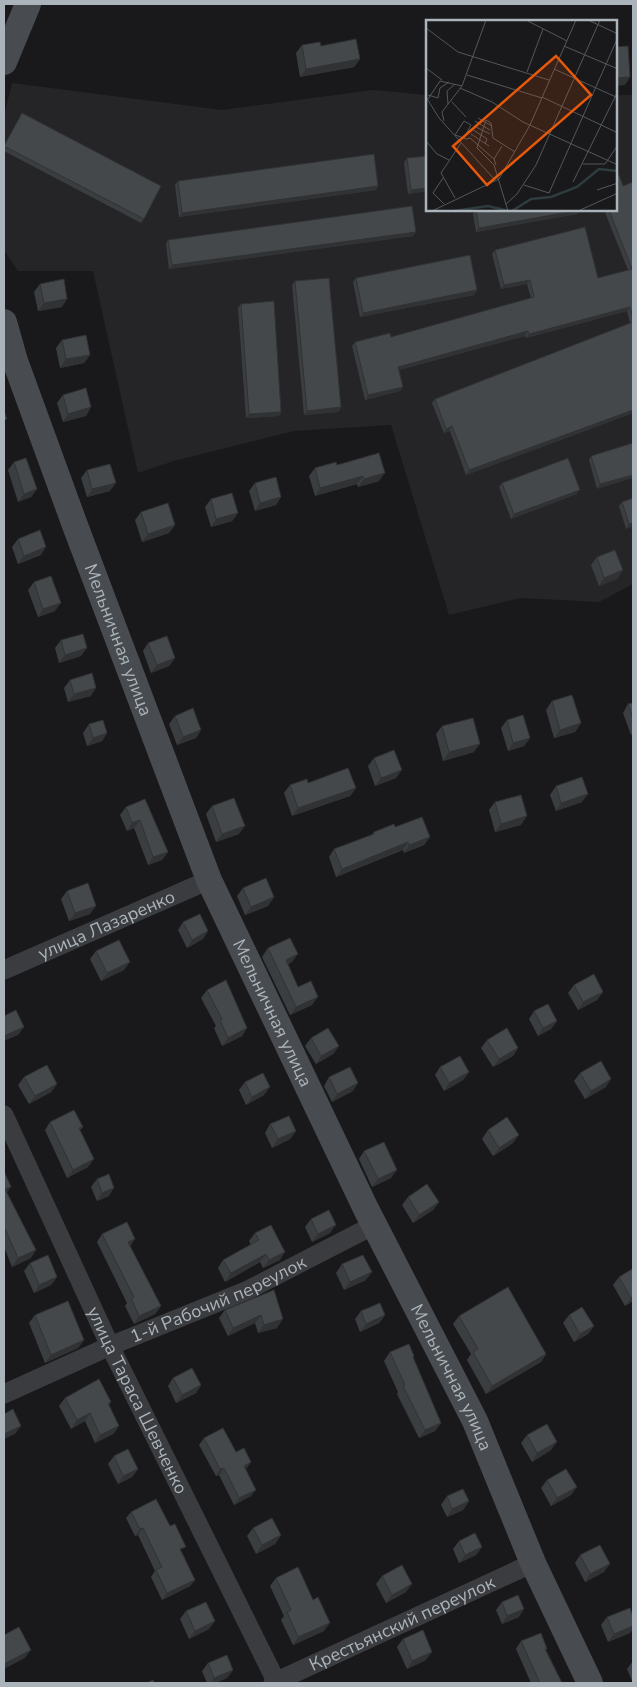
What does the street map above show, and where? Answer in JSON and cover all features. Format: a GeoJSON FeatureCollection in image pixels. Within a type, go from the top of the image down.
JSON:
{"type":"FeatureCollection","features":[{"type":"Feature","properties":{"kind":"main road"},"geometry":{"type":"LineString","coordinates":[[4,62],[28,4]]}},
{"type":"Feature","properties":{"kind":"main road","name":"Мельничная улица"},"geometry":{"type":"LineString","coordinates":[[4,322],[15,361],[209,880],[374,1225],[475,1421],[533,1563],[590,1683]]}},
{"type":"Feature","properties":{"kind":"street","name":"улица Лазаренко"},"geometry":{"type":"LineString","coordinates":[[4,970],[209,880]]}},
{"type":"Feature","properties":{"kind":"street","name":"улица Тараса Шевченко"},"geometry":{"type":"LineString","coordinates":[[4,1115],[110,1346],[275,1683]]}},
{"type":"Feature","properties":{"kind":"street","name":"1-й Рабочий переулок"},"geometry":{"type":"LineString","coordinates":[[4,1394],[110,1346],[248,1290],[374,1225]]}},
{"type":"Feature","properties":{"kind":"street","name":"Крестьянский переулок"},"geometry":{"type":"LineString","coordinates":[[275,1683],[533,1563]]}},
{"type":"Feature","properties":{"kind":"shaded area"},"geometry":{"type":"Polygon","coordinates":[[[12,83],[222,110],[373,90],[426,95],[426,211],[617,211],[617,95],[633,95],[633,584],[599,602],[521,598],[449,615],[391,425],[294,431],[174,461],[138,473],[93,271],[18,271],[4,250],[4,116],[12,83]]]}},
{"type":"Feature","properties":{"kind":"building"},"geometry":{"type":"Polygon","coordinates":[[[356,39],[360,59],[306,69],[302,45],[320,42],[321,46],[356,39]]]}},
{"type":"Feature","properties":{"kind":"building"},"geometry":{"type":"Polygon","coordinates":[[[628,46],[630,77],[617,78],[617,47],[628,46]]]}},
{"type":"Feature","properties":{"kind":"building"},"geometry":{"type":"Polygon","coordinates":[[[22,113],[161,186],[144,219],[4,146],[22,113]]]}},
{"type":"Feature","properties":{"kind":"building"},"geometry":{"type":"Polygon","coordinates":[[[374,154],[378,186],[182,213],[178,181],[374,154]]]}},
{"type":"Feature","properties":{"kind":"building"},"geometry":{"type":"Polygon","coordinates":[[[426,156],[426,188],[411,190],[407,158],[426,156]]]}},
{"type":"Feature","properties":{"kind":"building"},"geometry":{"type":"Polygon","coordinates":[[[619,175],[623,186],[633,182],[633,318],[630,307],[529,334],[528,331],[398,367],[403,387],[368,395],[355,342],[390,333],[391,337],[534,297],[530,280],[504,285],[495,250],[585,227],[598,278],[632,269],[609,211],[617,211],[617,176],[619,175]]]}},
{"type":"Feature","properties":{"kind":"building"},"geometry":{"type":"Polygon","coordinates":[[[412,206],[416,232],[172,265],[168,240],[412,206]]]}},
{"type":"Feature","properties":{"kind":"building"},"geometry":{"type":"Polygon","coordinates":[[[476,211],[574,211],[479,228],[476,211]]]}},
{"type":"Feature","properties":{"kind":"building"},"geometry":{"type":"Polygon","coordinates":[[[470,255],[477,290],[363,313],[356,278],[470,255]]]}},
{"type":"Feature","properties":{"kind":"building"},"geometry":{"type":"Polygon","coordinates":[[[329,278],[341,407],[307,411],[295,281],[329,278]]]}},
{"type":"Feature","properties":{"kind":"building"},"geometry":{"type":"Polygon","coordinates":[[[64,279],[67,299],[44,303],[40,284],[64,279]]]}},
{"type":"Feature","properties":{"kind":"building"},"geometry":{"type":"Polygon","coordinates":[[[274,301],[281,412],[249,414],[241,304],[274,301]]]}},
{"type":"Feature","properties":{"kind":"building"},"geometry":{"type":"Polygon","coordinates":[[[633,322],[633,410],[469,470],[452,426],[446,429],[435,399],[633,322]]]}},
{"type":"Feature","properties":{"kind":"building"},"geometry":{"type":"Polygon","coordinates":[[[86,335],[90,355],[66,359],[62,340],[86,335]]]}},
{"type":"Feature","properties":{"kind":"building"},"geometry":{"type":"Polygon","coordinates":[[[86,388],[91,407],[68,414],[63,395],[86,388]]]}},
{"type":"Feature","properties":{"kind":"building"},"geometry":{"type":"Polygon","coordinates":[[[633,443],[633,475],[600,484],[591,456],[633,443]]]}},
{"type":"Feature","properties":{"kind":"building"},"geometry":{"type":"Polygon","coordinates":[[[379,453],[385,473],[364,479],[363,476],[320,488],[315,468],[336,462],[337,465],[379,453]]]}},
{"type":"Feature","properties":{"kind":"building"},"geometry":{"type":"Polygon","coordinates":[[[26,458],[37,489],[24,494],[14,462],[26,458]]]}},
{"type":"Feature","properties":{"kind":"building"},"geometry":{"type":"Polygon","coordinates":[[[568,458],[580,490],[514,514],[502,483],[568,458]]]}},
{"type":"Feature","properties":{"kind":"building"},"geometry":{"type":"Polygon","coordinates":[[[110,464],[116,483],[92,489],[87,470],[110,464]]]}},
{"type":"Feature","properties":{"kind":"building"},"geometry":{"type":"Polygon","coordinates":[[[276,477],[281,497],[260,503],[255,483],[276,477]]]}},
{"type":"Feature","properties":{"kind":"building"},"geometry":{"type":"Polygon","coordinates":[[[232,493],[238,513],[216,519],[211,499],[232,493]]]}},
{"type":"Feature","properties":{"kind":"building"},"geometry":{"type":"Polygon","coordinates":[[[633,498],[633,523],[629,524],[622,502],[633,498]]]}},
{"type":"Feature","properties":{"kind":"building"},"geometry":{"type":"Polygon","coordinates":[[[168,503],[175,525],[148,534],[141,512],[168,503]]]}},
{"type":"Feature","properties":{"kind":"building"},"geometry":{"type":"Polygon","coordinates":[[[40,530],[46,547],[24,556],[18,539],[40,530]]]}},
{"type":"Feature","properties":{"kind":"building"},"geometry":{"type":"Polygon","coordinates":[[[615,550],[623,570],[604,578],[597,557],[615,550]]]}},
{"type":"Feature","properties":{"kind":"building"},"geometry":{"type":"Polygon","coordinates":[[[51,576],[61,603],[43,609],[34,582],[51,576]]]}},
{"type":"Feature","properties":{"kind":"building"},"geometry":{"type":"Polygon","coordinates":[[[83,634],[87,648],[65,655],[61,640],[83,634]]]}},
{"type":"Feature","properties":{"kind":"building"},"geometry":{"type":"Polygon","coordinates":[[[167,636],[175,658],[157,665],[148,643],[167,636]]]}},
{"type":"Feature","properties":{"kind":"building"},"geometry":{"type":"Polygon","coordinates":[[[92,673],[96,688],[74,694],[70,680],[92,673]]]}},
{"type":"Feature","properties":{"kind":"building"},"geometry":{"type":"Polygon","coordinates":[[[572,695],[581,723],[560,730],[552,701],[572,695]]]}},
{"type":"Feature","properties":{"kind":"building"},"geometry":{"type":"Polygon","coordinates":[[[633,703],[633,718],[628,704],[633,703]]]}},
{"type":"Feature","properties":{"kind":"building"},"geometry":{"type":"Polygon","coordinates":[[[193,708],[201,730],[183,737],[175,716],[193,708]]]}},
{"type":"Feature","properties":{"kind":"building"},"geometry":{"type":"Polygon","coordinates":[[[523,715],[530,738],[513,743],[507,720],[523,715]]]}},
{"type":"Feature","properties":{"kind":"building"},"geometry":{"type":"Polygon","coordinates":[[[473,718],[480,744],[449,752],[442,726],[473,718]]]}},
{"type":"Feature","properties":{"kind":"building"},"geometry":{"type":"Polygon","coordinates":[[[103,720],[107,733],[93,738],[89,724],[103,720]]]}},
{"type":"Feature","properties":{"kind":"building"},"geometry":{"type":"Polygon","coordinates":[[[394,750],[402,770],[381,778],[374,758],[394,750]]]}},
{"type":"Feature","properties":{"kind":"building"},"geometry":{"type":"Polygon","coordinates":[[[348,768],[356,788],[298,808],[290,785],[307,779],[308,783],[348,768]]]}},
{"type":"Feature","properties":{"kind":"building"},"geometry":{"type":"Polygon","coordinates":[[[582,777],[588,794],[561,803],[556,786],[582,777]]]}},
{"type":"Feature","properties":{"kind":"building"},"geometry":{"type":"Polygon","coordinates":[[[521,795],[527,816],[501,824],[495,802],[521,795]]]}},
{"type":"Feature","properties":{"kind":"building"},"geometry":{"type":"Polygon","coordinates":[[[234,798],[245,826],[222,834],[212,806],[234,798]]]}},
{"type":"Feature","properties":{"kind":"building"},"geometry":{"type":"Polygon","coordinates":[[[145,799],[168,852],[153,857],[140,820],[132,823],[126,807],[145,799]]]}},
{"type":"Feature","properties":{"kind":"building"},"geometry":{"type":"Polygon","coordinates":[[[422,817],[430,837],[409,845],[408,842],[342,869],[334,849],[374,834],[374,832],[394,824],[395,827],[422,817]]]}},
{"type":"Feature","properties":{"kind":"building"},"geometry":{"type":"Polygon","coordinates":[[[266,878],[274,897],[251,907],[243,888],[266,878]]]}},
{"type":"Feature","properties":{"kind":"building"},"geometry":{"type":"Polygon","coordinates":[[[88,883],[96,906],[75,913],[67,891],[88,883]]]}},
{"type":"Feature","properties":{"kind":"building"},"geometry":{"type":"Polygon","coordinates":[[[200,914],[208,931],[192,940],[183,922],[200,914]]]}},
{"type":"Feature","properties":{"kind":"building"},"geometry":{"type":"Polygon","coordinates":[[[290,938],[298,954],[286,960],[298,987],[311,981],[318,997],[296,1007],[268,948],[290,938]]]}},
{"type":"Feature","properties":{"kind":"building"},"geometry":{"type":"Polygon","coordinates":[[[119,940],[130,962],[107,973],[96,951],[119,940]]]}},
{"type":"Feature","properties":{"kind":"building"},"geometry":{"type":"Polygon","coordinates":[[[594,974],[603,992],[583,1002],[574,985],[594,974]]]}},
{"type":"Feature","properties":{"kind":"building"},"geometry":{"type":"Polygon","coordinates":[[[226,980],[247,1028],[228,1038],[220,1020],[222,1019],[207,990],[226,980]]]}},
{"type":"Feature","properties":{"kind":"building"},"geometry":{"type":"Polygon","coordinates":[[[548,1004],[557,1021],[543,1028],[534,1011],[548,1004]]]}},
{"type":"Feature","properties":{"kind":"building"},"geometry":{"type":"Polygon","coordinates":[[[16,1010],[24,1027],[4,1036],[4,1016],[16,1010]]]}},
{"type":"Feature","properties":{"kind":"building"},"geometry":{"type":"Polygon","coordinates":[[[328,1028],[339,1046],[321,1056],[311,1038],[328,1028]]]}},
{"type":"Feature","properties":{"kind":"building"},"geometry":{"type":"Polygon","coordinates":[[[507,1028],[518,1048],[499,1059],[487,1040],[507,1028]]]}},
{"type":"Feature","properties":{"kind":"building"},"geometry":{"type":"Polygon","coordinates":[[[460,1056],[469,1072],[449,1083],[440,1067],[460,1056]]]}},
{"type":"Feature","properties":{"kind":"building"},"geometry":{"type":"Polygon","coordinates":[[[601,1061],[611,1079],[591,1091],[580,1073],[601,1061]]]}},
{"type":"Feature","properties":{"kind":"building"},"geometry":{"type":"Polygon","coordinates":[[[47,1065],[57,1084],[35,1096],[24,1077],[47,1065]]]}},
{"type":"Feature","properties":{"kind":"building"},"geometry":{"type":"Polygon","coordinates":[[[350,1067],[358,1083],[337,1094],[329,1077],[350,1067]]]}},
{"type":"Feature","properties":{"kind":"building"},"geometry":{"type":"Polygon","coordinates":[[[263,1073],[270,1087],[252,1097],[245,1082],[263,1073]]]}},
{"type":"Feature","properties":{"kind":"building"},"geometry":{"type":"Polygon","coordinates":[[[74,1110],[83,1127],[79,1128],[94,1159],[73,1170],[50,1122],[74,1110]]]}},
{"type":"Feature","properties":{"kind":"building"},"geometry":{"type":"Polygon","coordinates":[[[289,1116],[296,1131],[278,1139],[270,1124],[289,1116]]]}},
{"type":"Feature","properties":{"kind":"building"},"geometry":{"type":"Polygon","coordinates":[[[507,1117],[519,1135],[499,1148],[488,1130],[507,1117]]]}},
{"type":"Feature","properties":{"kind":"building"},"geometry":{"type":"Polygon","coordinates":[[[384,1142],[397,1170],[378,1179],[364,1151],[384,1142]]]}},
{"type":"Feature","properties":{"kind":"building"},"geometry":{"type":"Polygon","coordinates":[[[4,1171],[11,1187],[5,1189],[36,1250],[18,1258],[4,1230],[4,1171]]]}},
{"type":"Feature","properties":{"kind":"building"},"geometry":{"type":"Polygon","coordinates":[[[109,1174],[114,1188],[102,1193],[97,1179],[109,1174]]]}},
{"type":"Feature","properties":{"kind":"building"},"geometry":{"type":"Polygon","coordinates":[[[427,1184],[439,1202],[419,1215],[408,1197],[427,1184]]]}},
{"type":"Feature","properties":{"kind":"building"},"geometry":{"type":"Polygon","coordinates":[[[329,1210],[336,1225],[318,1234],[311,1219],[329,1210]]]}},
{"type":"Feature","properties":{"kind":"building"},"geometry":{"type":"Polygon","coordinates":[[[127,1222],[135,1239],[128,1242],[161,1306],[139,1316],[131,1298],[134,1297],[102,1234],[127,1222]]]}},
{"type":"Feature","properties":{"kind":"building"},"geometry":{"type":"Polygon","coordinates":[[[271,1225],[285,1252],[269,1260],[266,1254],[231,1273],[223,1260],[259,1240],[255,1233],[271,1225]]]}},
{"type":"Feature","properties":{"kind":"building"},"geometry":{"type":"Polygon","coordinates":[[[48,1255],[57,1277],[39,1285],[30,1263],[48,1255]]]}},
{"type":"Feature","properties":{"kind":"building"},"geometry":{"type":"Polygon","coordinates":[[[363,1255],[372,1272],[350,1282],[342,1264],[363,1255]]]}},
{"type":"Feature","properties":{"kind":"building"},"geometry":{"type":"Polygon","coordinates":[[[632,1269],[633,1296],[631,1298],[619,1277],[632,1269]]]}},
{"type":"Feature","properties":{"kind":"building"},"geometry":{"type":"Polygon","coordinates":[[[508,1287],[546,1354],[492,1386],[473,1352],[478,1349],[459,1316],[508,1287]]]}},
{"type":"Feature","properties":{"kind":"building"},"geometry":{"type":"Polygon","coordinates":[[[274,1290],[283,1319],[264,1325],[261,1315],[233,1328],[225,1310],[274,1290]]]}},
{"type":"Feature","properties":{"kind":"building"},"geometry":{"type":"Polygon","coordinates":[[[68,1301],[84,1340],[51,1355],[35,1315],[68,1301]]]}},
{"type":"Feature","properties":{"kind":"building"},"geometry":{"type":"Polygon","coordinates":[[[380,1303],[385,1315],[366,1324],[361,1311],[380,1303]]]}},
{"type":"Feature","properties":{"kind":"building"},"geometry":{"type":"Polygon","coordinates":[[[582,1307],[594,1326],[580,1334],[569,1315],[582,1307]]]}},
{"type":"Feature","properties":{"kind":"building"},"geometry":{"type":"Polygon","coordinates":[[[409,1344],[441,1423],[425,1430],[403,1386],[405,1385],[390,1352],[409,1344]]]}},
{"type":"Feature","properties":{"kind":"building"},"geometry":{"type":"Polygon","coordinates":[[[192,1368],[201,1385],[182,1395],[173,1378],[192,1368]]]}},
{"type":"Feature","properties":{"kind":"building"},"geometry":{"type":"Polygon","coordinates":[[[99,1379],[111,1402],[108,1403],[119,1426],[100,1435],[90,1413],[77,1420],[65,1398],[99,1379]]]}},
{"type":"Feature","properties":{"kind":"building"},"geometry":{"type":"Polygon","coordinates":[[[13,1409],[21,1426],[4,1434],[4,1414],[13,1409]]]}},
{"type":"Feature","properties":{"kind":"building"},"geometry":{"type":"Polygon","coordinates":[[[547,1424],[557,1442],[537,1453],[527,1435],[547,1424]]]}},
{"type":"Feature","properties":{"kind":"building"},"geometry":{"type":"Polygon","coordinates":[[[223,1428],[236,1452],[244,1448],[251,1462],[244,1466],[256,1490],[239,1498],[224,1468],[220,1469],[204,1438],[223,1428]]]}},
{"type":"Feature","properties":{"kind":"building"},"geometry":{"type":"Polygon","coordinates":[[[128,1449],[138,1469],[123,1476],[114,1456],[128,1449]]]}},
{"type":"Feature","properties":{"kind":"building"},"geometry":{"type":"Polygon","coordinates":[[[566,1469],[577,1487],[557,1498],[547,1480],[566,1469]]]}},
{"type":"Feature","properties":{"kind":"building"},"geometry":{"type":"Polygon","coordinates":[[[463,1489],[469,1501],[452,1509],[447,1496],[463,1489]]]}},
{"type":"Feature","properties":{"kind":"building"},"geometry":{"type":"Polygon","coordinates":[[[156,1499],[170,1526],[175,1524],[186,1547],[180,1549],[195,1580],[167,1593],[156,1570],[162,1567],[143,1528],[140,1529],[131,1512],[156,1499]]]}},
{"type":"Feature","properties":{"kind":"building"},"geometry":{"type":"Polygon","coordinates":[[[272,1518],[281,1535],[262,1545],[253,1528],[272,1518]]]}},
{"type":"Feature","properties":{"kind":"building"},"geometry":{"type":"Polygon","coordinates":[[[475,1533],[482,1547],[465,1555],[459,1541],[475,1533]]]}},
{"type":"Feature","properties":{"kind":"building"},"geometry":{"type":"Polygon","coordinates":[[[600,1545],[610,1564],[590,1574],[580,1555],[600,1545]]]}},
{"type":"Feature","properties":{"kind":"building"},"geometry":{"type":"Polygon","coordinates":[[[402,1565],[412,1584],[392,1595],[382,1576],[402,1565]]]}},
{"type":"Feature","properties":{"kind":"building"},"geometry":{"type":"Polygon","coordinates":[[[298,1567],[313,1600],[318,1597],[330,1623],[298,1637],[287,1612],[291,1610],[276,1578],[298,1567]]]}},
{"type":"Feature","properties":{"kind":"building"},"geometry":{"type":"Polygon","coordinates":[[[518,1595],[524,1609],[507,1616],[502,1602],[518,1595]]]}},
{"type":"Feature","properties":{"kind":"building"},"geometry":{"type":"Polygon","coordinates":[[[206,1602],[215,1621],[195,1631],[186,1611],[206,1602]]]}},
{"type":"Feature","properties":{"kind":"building"},"geometry":{"type":"Polygon","coordinates":[[[630,1608],[633,1626],[614,1634],[607,1617],[630,1608]]]}},
{"type":"Feature","properties":{"kind":"building"},"geometry":{"type":"Polygon","coordinates":[[[19,1627],[31,1650],[4,1664],[4,1635],[19,1627]]]}},
{"type":"Feature","properties":{"kind":"building"},"geometry":{"type":"Polygon","coordinates":[[[423,1630],[432,1652],[412,1661],[403,1639],[423,1630]]]}},
{"type":"Feature","properties":{"kind":"building"},"geometry":{"type":"Polygon","coordinates":[[[541,1633],[547,1649],[545,1649],[562,1683],[540,1683],[521,1641],[541,1633]]]}},
{"type":"Feature","properties":{"kind":"building"},"geometry":{"type":"Polygon","coordinates":[[[227,1655],[233,1670],[214,1678],[208,1663],[227,1655]]]}}]}
